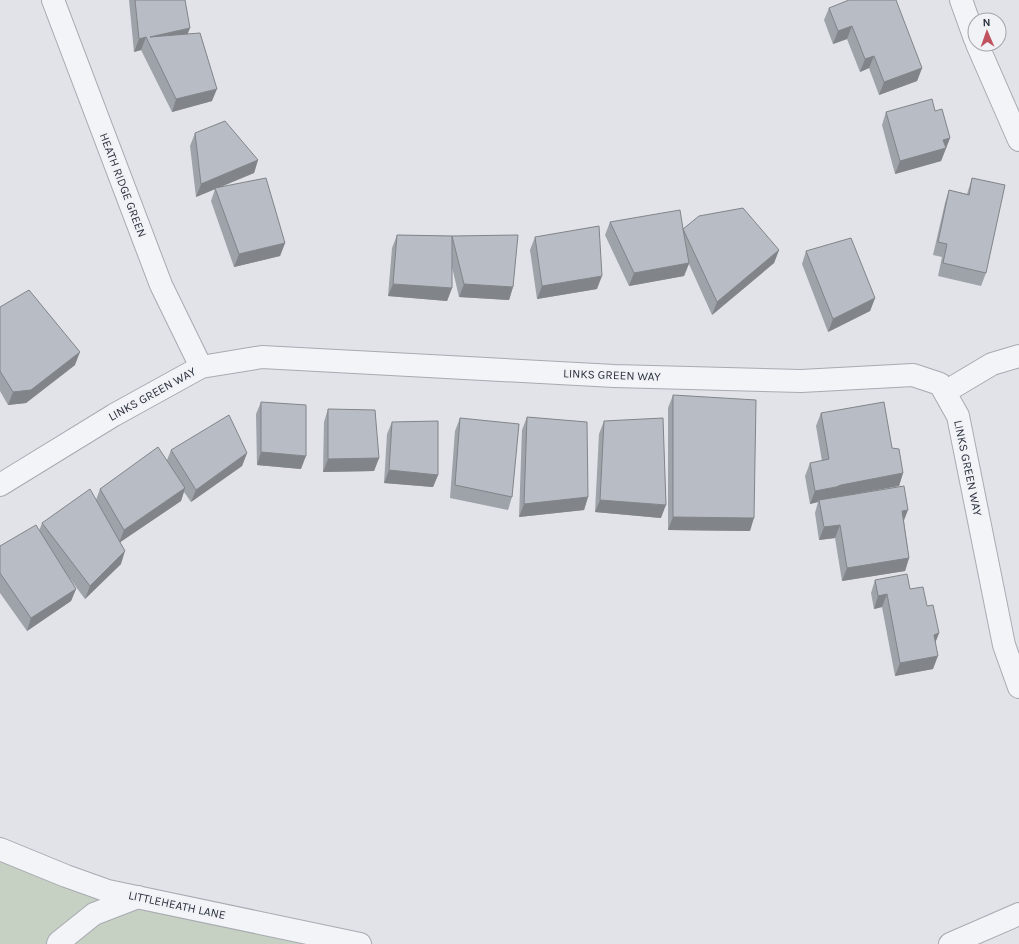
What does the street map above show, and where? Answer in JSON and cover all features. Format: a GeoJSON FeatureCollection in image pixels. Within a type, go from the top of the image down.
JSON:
{"type":"FeatureCollection","features":[{"type":"Feature","properties":{"kind":"street","name":"HEATH RIDGE GREEN"},"geometry":{"type":"LineString","coordinates":[[53,0],[161,285],[201,367]]}},
{"type":"Feature","properties":{"kind":"street"},"geometry":{"type":"LineString","coordinates":[[961,0],[967,17]]}},
{"type":"Feature","properties":{"kind":"street"},"geometry":{"type":"LineString","coordinates":[[980,52],[1019,140]]}},
{"type":"Feature","properties":{"kind":"street","name":"LINKS GREEN WAY"},"geometry":{"type":"LineString","coordinates":[[0,485],[114,415],[201,367],[262,356],[614,376],[801,381],[913,375],[940,384],[958,416],[1004,645],[1019,687]]}},
{"type":"Feature","properties":{"kind":"street"},"geometry":{"type":"LineString","coordinates":[[945,392],[992,364],[1019,356]]}},
{"type":"Feature","properties":{"kind":"street","name":"LITTLEHEATH LANE"},"geometry":{"type":"LineString","coordinates":[[0,849],[66,876],[101,888],[360,944]]}},
{"type":"Feature","properties":{"kind":"street"},"geometry":{"type":"LineString","coordinates":[[58,944],[58,942],[94,914],[138,897]]}},
{"type":"Feature","properties":{"kind":"street"},"geometry":{"type":"LineString","coordinates":[[950,944],[1019,914]]}},
{"type":"Feature","properties":{"kind":"green space"},"geometry":{"type":"Polygon","coordinates":[[[0,858],[354,944],[0,944],[0,858]]]}},
{"type":"Feature","properties":{"kind":"building"},"geometry":{"type":"Polygon","coordinates":[[[135,0],[185,0],[190,28],[150,37],[200,33],[217,89],[176,99],[146,37],[139,39],[135,0]]]}},
{"type":"Feature","properties":{"kind":"building"},"geometry":{"type":"Polygon","coordinates":[[[849,0],[896,0],[922,68],[884,82],[874,56],[865,59],[852,26],[838,31],[829,8],[849,0]]]}},
{"type":"Feature","properties":{"kind":"building"},"geometry":{"type":"Polygon","coordinates":[[[932,99],[935,111],[942,109],[950,138],[943,140],[946,148],[900,161],[886,112],[932,99]]]}},
{"type":"Feature","properties":{"kind":"building"},"geometry":{"type":"Polygon","coordinates":[[[225,121],[258,160],[201,184],[195,133],[225,121]]]}},
{"type":"Feature","properties":{"kind":"building"},"geometry":{"type":"Polygon","coordinates":[[[266,178],[285,243],[239,254],[215,188],[266,178]]]}},
{"type":"Feature","properties":{"kind":"building"},"geometry":{"type":"Polygon","coordinates":[[[972,178],[1005,185],[986,273],[943,263],[947,244],[938,242],[949,190],[969,195],[972,178]]]}},
{"type":"Feature","properties":{"kind":"building"},"geometry":{"type":"Polygon","coordinates":[[[743,208],[779,250],[717,302],[683,229],[699,216],[743,208]]]}},
{"type":"Feature","properties":{"kind":"building"},"geometry":{"type":"Polygon","coordinates":[[[680,210],[689,263],[634,273],[610,222],[680,210]]]}},
{"type":"Feature","properties":{"kind":"building"},"geometry":{"type":"Polygon","coordinates":[[[599,226],[602,276],[542,286],[535,237],[599,226]]]}},
{"type":"Feature","properties":{"kind":"building"},"geometry":{"type":"Polygon","coordinates":[[[397,235],[452,236],[452,288],[393,284],[397,235]]]}},
{"type":"Feature","properties":{"kind":"building"},"geometry":{"type":"Polygon","coordinates":[[[518,235],[513,287],[464,284],[452,236],[518,235]]]}},
{"type":"Feature","properties":{"kind":"building"},"geometry":{"type":"Polygon","coordinates":[[[851,238],[875,298],[833,319],[806,251],[851,238]]]}},
{"type":"Feature","properties":{"kind":"building"},"geometry":{"type":"Polygon","coordinates":[[[29,290],[80,352],[31,390],[13,392],[0,371],[0,307],[29,290]]]}},
{"type":"Feature","properties":{"kind":"building"},"geometry":{"type":"Polygon","coordinates":[[[673,395],[756,400],[754,518],[673,517],[673,395]]]}},
{"type":"Feature","properties":{"kind":"building"},"geometry":{"type":"Polygon","coordinates":[[[261,402],[306,405],[306,456],[261,452],[261,402]]]}},
{"type":"Feature","properties":{"kind":"building"},"geometry":{"type":"Polygon","coordinates":[[[884,402],[892,448],[899,449],[903,473],[815,491],[810,463],[829,459],[821,413],[884,402]]]}},
{"type":"Feature","properties":{"kind":"building"},"geometry":{"type":"Polygon","coordinates":[[[328,409],[375,410],[379,458],[328,459],[328,409]]]}},
{"type":"Feature","properties":{"kind":"building"},"geometry":{"type":"Polygon","coordinates":[[[229,415],[247,453],[196,490],[171,450],[229,415]]]}},
{"type":"Feature","properties":{"kind":"building"},"geometry":{"type":"Polygon","coordinates":[[[527,417],[587,422],[588,497],[524,504],[527,417]]]}},
{"type":"Feature","properties":{"kind":"building"},"geometry":{"type":"Polygon","coordinates":[[[460,418],[519,424],[512,497],[455,485],[460,418]]]}},
{"type":"Feature","properties":{"kind":"building"},"geometry":{"type":"Polygon","coordinates":[[[663,418],[666,505],[600,500],[604,421],[663,418]]]}},
{"type":"Feature","properties":{"kind":"building"},"geometry":{"type":"Polygon","coordinates":[[[438,421],[438,475],[389,470],[392,422],[438,421]]]}},
{"type":"Feature","properties":{"kind":"building"},"geometry":{"type":"Polygon","coordinates":[[[158,447],[185,488],[124,530],[100,489],[158,447]]]}},
{"type":"Feature","properties":{"kind":"building"},"geometry":{"type":"Polygon","coordinates":[[[904,486],[908,510],[902,511],[909,558],[847,568],[840,525],[824,527],[819,500],[904,486]]]}},
{"type":"Feature","properties":{"kind":"building"},"geometry":{"type":"Polygon","coordinates":[[[90,489],[125,551],[90,586],[42,523],[90,489]]]}},
{"type":"Feature","properties":{"kind":"building"},"geometry":{"type":"Polygon","coordinates":[[[36,525],[76,589],[31,618],[0,573],[0,546],[36,525]]]}},
{"type":"Feature","properties":{"kind":"building"},"geometry":{"type":"Polygon","coordinates":[[[907,574],[910,589],[923,587],[927,606],[933,605],[939,633],[934,635],[938,656],[900,663],[887,594],[878,596],[875,580],[907,574]]]}}]}
